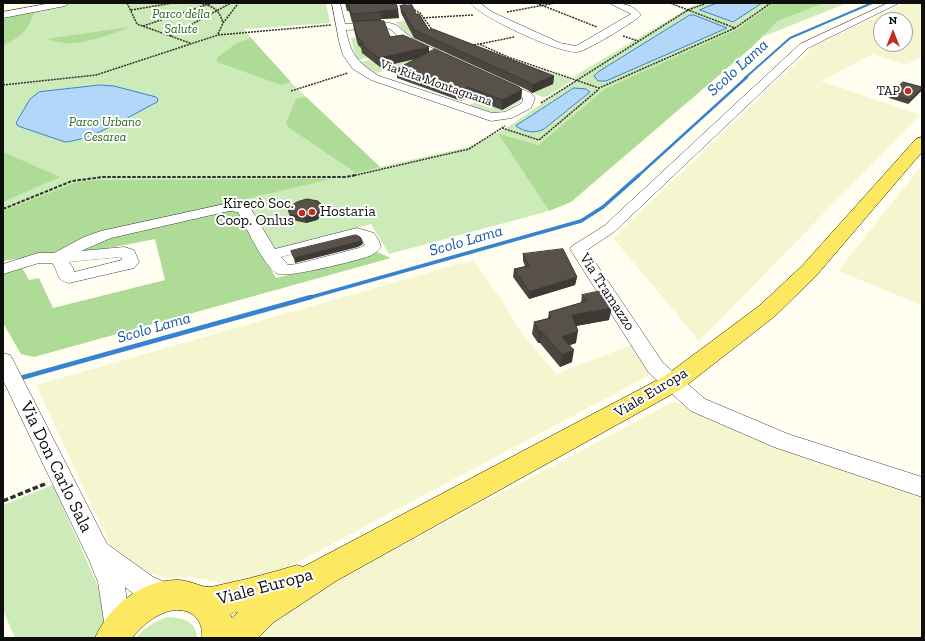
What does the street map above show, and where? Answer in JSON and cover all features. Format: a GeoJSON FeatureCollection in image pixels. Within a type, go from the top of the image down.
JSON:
{"type":"FeatureCollection","features":[{"type":"Feature","properties":{"kind":"main road","name":"Viale Europa"},"geometry":{"type":"LineString","coordinates":[[234,638],[263,611],[325,571],[674,382],[768,310],[804,276],[922,142]]}},
{"type":"Feature","properties":{"kind":"main road","name":"Viale Europa"},"geometry":{"type":"LineString","coordinates":[[206,603],[257,593],[325,571]]}},
{"type":"Feature","properties":{"kind":"main road"},"geometry":{"type":"LineString","coordinates":[[115,633],[133,613],[150,602],[168,596],[182,595],[195,597],[206,603],[216,615],[220,632],[219,638]]}},
{"type":"Feature","properties":{"kind":"street"},"geometry":{"type":"LineString","coordinates":[[3,15],[65,3]]}},
{"type":"Feature","properties":{"kind":"street","name":"Via Rita Montagnana"},"geometry":{"type":"LineString","coordinates":[[336,3],[337,26],[352,61],[362,70],[375,78],[491,117],[513,114],[528,102],[529,98],[523,93],[485,76]]}},
{"type":"Feature","properties":{"kind":"street"},"geometry":{"type":"LineString","coordinates":[[474,3],[489,14],[558,46],[577,49],[636,15],[629,9],[613,3]]}},
{"type":"Feature","properties":{"kind":"street","name":"Via Tramazzo"},"geometry":{"type":"LineString","coordinates":[[895,3],[804,46],[609,229],[578,249],[656,368],[674,382],[698,405],[782,441],[922,487]]}},
{"type":"Feature","properties":{"kind":"street"},"geometry":{"type":"LineString","coordinates":[[3,15],[6,12],[3,11],[48,6]]}},
{"type":"Feature","properties":{"kind":"street","name":"Via Rita Montagnana"},"geometry":{"type":"LineString","coordinates":[[337,26],[376,24],[391,26],[409,41],[464,67]]}},
{"type":"Feature","properties":{"kind":"street"},"geometry":{"type":"LineString","coordinates":[[57,258],[90,240],[106,234],[229,207],[244,209],[278,265],[284,270],[365,252],[373,247],[372,240],[365,234],[357,233],[272,255]]}},
{"type":"Feature","properties":{"kind":"street"},"geometry":{"type":"LineString","coordinates":[[3,269],[38,258],[100,256],[124,252],[128,253],[131,262],[122,266],[131,265],[133,270],[130,275],[116,280],[79,288],[75,287],[73,278],[66,276],[65,268],[57,258]]}},
{"type":"Feature","properties":{"kind":"street","name":"Via Don Carlo Sala"},"geometry":{"type":"LineString","coordinates":[[3,360],[98,551],[111,582],[114,594],[115,633]]}},
{"type":"Feature","properties":{"kind":"street","name":"Via Don Carlo Sala"},"geometry":{"type":"LineString","coordinates":[[98,551],[144,586],[168,596]]}},
{"type":"Feature","properties":{"kind":"path"},"geometry":{"type":"LineString","coordinates":[[128,3],[137,24],[190,43]]}},
{"type":"Feature","properties":{"kind":"path"},"geometry":{"type":"LineString","coordinates":[[131,10],[173,3]]}},
{"type":"Feature","properties":{"kind":"path"},"geometry":{"type":"LineString","coordinates":[[199,3],[208,5],[218,10],[223,23]]}},
{"type":"Feature","properties":{"kind":"path"},"geometry":{"type":"LineString","coordinates":[[143,26],[212,3]]}},
{"type":"Feature","properties":{"kind":"path"},"geometry":{"type":"LineString","coordinates":[[170,36],[231,3]]}},
{"type":"Feature","properties":{"kind":"path"},"geometry":{"type":"LineString","coordinates":[[401,3],[420,13],[433,32]]}},
{"type":"Feature","properties":{"kind":"path"},"geometry":{"type":"LineString","coordinates":[[536,3],[609,31]]}},
{"type":"Feature","properties":{"kind":"path"},"geometry":{"type":"LineString","coordinates":[[670,3],[735,28]]}},
{"type":"Feature","properties":{"kind":"path"},"geometry":{"type":"LineString","coordinates":[[540,103],[688,10],[707,3]]}},
{"type":"Feature","properties":{"kind":"path"},"geometry":{"type":"LineString","coordinates":[[502,128],[539,140],[599,88],[735,28],[771,3]]}},
{"type":"Feature","properties":{"kind":"path"},"geometry":{"type":"LineString","coordinates":[[218,35],[223,23],[237,5]]}},
{"type":"Feature","properties":{"kind":"path"},"geometry":{"type":"LineString","coordinates":[[3,85],[96,75],[218,35],[337,26]]}},
{"type":"Feature","properties":{"kind":"path"},"geometry":{"type":"LineString","coordinates":[[466,45],[479,44],[531,33]]}},
{"type":"Feature","properties":{"kind":"path"},"geometry":{"type":"LineString","coordinates":[[479,44],[501,55],[599,88]]}},
{"type":"Feature","properties":{"kind":"path"},"geometry":{"type":"LineString","coordinates":[[386,74],[403,66]]}},
{"type":"Feature","properties":{"kind":"path"},"geometry":{"type":"LineString","coordinates":[[292,91],[354,72]]}},
{"type":"Feature","properties":{"kind":"path"},"geometry":{"type":"LineString","coordinates":[[3,209],[72,181],[84,178],[346,177],[469,149],[508,124]]}},
{"type":"Feature","properties":{"kind":"path"},"geometry":{"type":"LineString","coordinates":[[3,501],[61,478]]}},
{"type":"Feature","properties":{"kind":"green space","name":"Parco Urbano Cesarea"},"geometry":{"type":"Polygon","coordinates":[[[72,3],[326,3],[330,23],[244,29],[281,73],[380,167],[468,147],[505,129],[578,79],[573,77],[692,6],[702,3],[776,3],[772,4],[737,29],[606,88],[538,145],[499,133],[549,211],[389,254],[371,224],[275,250],[242,199],[3,261],[3,17],[72,3]]]}},
{"type":"Feature","properties":{"kind":"green space"},"geometry":{"type":"Polygon","coordinates":[[[825,3],[847,3],[762,37],[778,21],[825,3]]]}},
{"type":"Feature","properties":{"kind":"green space"},"geometry":{"type":"Polygon","coordinates":[[[825,3],[778,21],[752,47],[571,202],[549,211],[498,133],[538,145],[606,88],[737,29],[772,4],[825,3]]]}},
{"type":"Feature","properties":{"kind":"green space"},"geometry":{"type":"Polygon","coordinates":[[[905,3],[922,3],[922,57],[906,65],[873,54],[821,81],[920,115],[699,341],[613,238],[813,47],[873,18],[873,52],[913,52],[913,12],[886,12],[905,3]]]}},
{"type":"Feature","properties":{"kind":"green space"},"geometry":{"type":"Polygon","coordinates":[[[35,11],[24,32],[16,39],[3,46],[3,18],[35,11]]]}},
{"type":"Feature","properties":{"kind":"green space"},"geometry":{"type":"Polygon","coordinates":[[[419,19],[423,20],[444,51],[432,49],[417,41],[404,32],[396,22],[419,19]]]}},
{"type":"Feature","properties":{"kind":"green space"},"geometry":{"type":"Polygon","coordinates":[[[129,27],[98,38],[81,42],[65,43],[46,39],[129,27]]]}},
{"type":"Feature","properties":{"kind":"green space"},"geometry":{"type":"Polygon","coordinates":[[[391,35],[410,48],[358,60],[355,55],[351,38],[391,35]]]}},
{"type":"Feature","properties":{"kind":"green space"},"geometry":{"type":"Polygon","coordinates":[[[251,38],[291,82],[281,85],[217,62],[217,58],[235,44],[251,38]]]}},
{"type":"Feature","properties":{"kind":"green space"},"geometry":{"type":"Polygon","coordinates":[[[462,47],[478,48],[572,80],[548,96],[542,97],[446,54],[462,47]]]}},
{"type":"Feature","properties":{"kind":"green space"},"geometry":{"type":"Polygon","coordinates":[[[411,53],[426,57],[377,73],[368,69],[360,62],[370,60],[373,62],[411,53]]]}},
{"type":"Feature","properties":{"kind":"green space"},"geometry":{"type":"Polygon","coordinates":[[[500,88],[521,98],[520,102],[512,107],[495,113],[468,106],[500,88]]]}},
{"type":"Feature","properties":{"kind":"green space"},"geometry":{"type":"Polygon","coordinates":[[[306,97],[380,167],[356,173],[288,127],[286,123],[296,99],[306,97]]]}},
{"type":"Feature","properties":{"kind":"green space"},"geometry":{"type":"Polygon","coordinates":[[[3,152],[60,177],[3,202],[3,152]]]}},
{"type":"Feature","properties":{"kind":"green space"},"geometry":{"type":"Polygon","coordinates":[[[922,165],[922,305],[838,271],[922,165]]]}},
{"type":"Feature","properties":{"kind":"green space"},"geometry":{"type":"Polygon","coordinates":[[[331,179],[92,235],[62,252],[3,261],[3,211],[78,182],[95,180],[331,179]]]}},
{"type":"Feature","properties":{"kind":"green space"},"geometry":{"type":"Polygon","coordinates":[[[229,211],[238,211],[276,278],[377,252],[391,258],[34,357],[21,354],[3,323],[3,273],[21,266],[29,280],[39,278],[53,308],[165,280],[155,239],[88,252],[80,251],[100,240],[229,211]]]}},
{"type":"Feature","properties":{"kind":"green space"},"geometry":{"type":"Polygon","coordinates":[[[473,260],[505,305],[517,327],[556,374],[631,345],[648,367],[648,376],[279,572],[250,581],[223,583],[193,577],[166,578],[139,571],[113,551],[36,385],[473,260]]]}},
{"type":"Feature","properties":{"kind":"green space"},"geometry":{"type":"Polygon","coordinates":[[[671,403],[683,403],[749,437],[922,495],[922,638],[251,638],[277,612],[671,403]]]}},
{"type":"Feature","properties":{"kind":"green space"},"geometry":{"type":"Polygon","coordinates":[[[53,485],[97,584],[105,608],[102,626],[96,638],[15,638],[3,610],[3,505],[53,485]]]}},
{"type":"Feature","properties":{"kind":"green space"},"geometry":{"type":"Polygon","coordinates":[[[167,617],[187,621],[194,628],[197,638],[136,638],[150,625],[167,617]]]}},
{"type":"Feature","properties":{"kind":"water"},"geometry":{"type":"Polygon","coordinates":[[[717,3],[762,3],[733,22],[700,10],[717,3]]]}},
{"type":"Feature","properties":{"kind":"water"},"geometry":{"type":"Polygon","coordinates":[[[690,15],[694,15],[727,28],[606,81],[598,81],[594,76],[598,72],[690,15]]]}},
{"type":"Feature","properties":{"kind":"water"},"geometry":{"type":"Polygon","coordinates":[[[100,85],[114,86],[156,97],[158,99],[157,102],[112,126],[87,137],[65,142],[18,126],[16,123],[30,99],[39,92],[100,85]]]}},
{"type":"Feature","properties":{"kind":"water"},"geometry":{"type":"Polygon","coordinates":[[[574,88],[586,89],[590,92],[541,131],[530,132],[522,130],[516,126],[574,88]]]}},
{"type":"Feature","properties":{"kind":"building"},"geometry":{"type":"Polygon","coordinates":[[[348,3],[396,3],[398,10],[351,14],[348,3]]]}},
{"type":"Feature","properties":{"kind":"building"},"geometry":{"type":"Polygon","coordinates":[[[412,5],[416,14],[419,14],[429,30],[433,29],[554,76],[532,85],[414,30],[400,6],[412,5]]]}},
{"type":"Feature","properties":{"kind":"building"},"geometry":{"type":"Polygon","coordinates":[[[375,20],[384,21],[390,37],[403,35],[429,47],[379,58],[361,44],[364,43],[357,37],[353,22],[375,20]]]}},
{"type":"Feature","properties":{"kind":"building"},"geometry":{"type":"Polygon","coordinates":[[[435,49],[519,87],[522,90],[502,100],[468,87],[461,91],[397,69],[435,49]]]}},
{"type":"Feature","properties":{"kind":"building"},"geometry":{"type":"Polygon","coordinates":[[[903,82],[922,88],[910,100],[891,94],[903,82]]]}},
{"type":"Feature","properties":{"kind":"building"},"geometry":{"type":"Polygon","coordinates":[[[307,199],[318,201],[323,206],[323,209],[316,215],[305,218],[291,215],[288,210],[289,207],[297,202],[307,199]]]}},
{"type":"Feature","properties":{"kind":"building"},"geometry":{"type":"Polygon","coordinates":[[[356,235],[362,240],[294,258],[291,251],[356,235]]]}},
{"type":"Feature","properties":{"kind":"building"},"geometry":{"type":"Polygon","coordinates":[[[563,249],[577,277],[529,292],[514,269],[529,266],[523,254],[563,249]]]}},
{"type":"Feature","properties":{"kind":"building"},"geometry":{"type":"Polygon","coordinates":[[[601,291],[612,308],[572,315],[578,331],[562,337],[574,350],[562,355],[541,331],[540,332],[534,322],[551,318],[549,312],[587,301],[582,295],[601,291]]]}},
{"type":"Feature","properties":{"kind":"waterway","name":"Scolo Lama"},"geometry":{"type":"LineString","coordinates":[[745,78],[790,38],[872,3]]}},
{"type":"Feature","properties":{"kind":"waterway","name":"Scolo Lama"},"geometry":{"type":"LineString","coordinates":[[638,176],[747,77]]}},
{"type":"Feature","properties":{"kind":"waterway","name":"Scolo Lama"},"geometry":{"type":"LineString","coordinates":[[308,298],[581,221],[603,207],[639,175]]}},
{"type":"Feature","properties":{"kind":"waterway","name":"Scolo Lama"},"geometry":{"type":"LineString","coordinates":[[17,379],[311,297]]}},
{"type":"Feature","properties":{"kind":"place","name":"TAP"},"geometry":{"type":"Point","coordinates":[908,91]}},
{"type":"Feature","properties":{"kind":"place","name":"Hostaria"},"geometry":{"type":"Point","coordinates":[312,212]}},
{"type":"Feature","properties":{"kind":"place","name":"Kirecò Soc. Coop. Onlus"},"geometry":{"type":"Point","coordinates":[302,213]}},
{"type":"Feature","properties":{"kind":"park label","name":"Parco della Salute"},"geometry":{"type":"Point","coordinates":[181,22]}}]}
